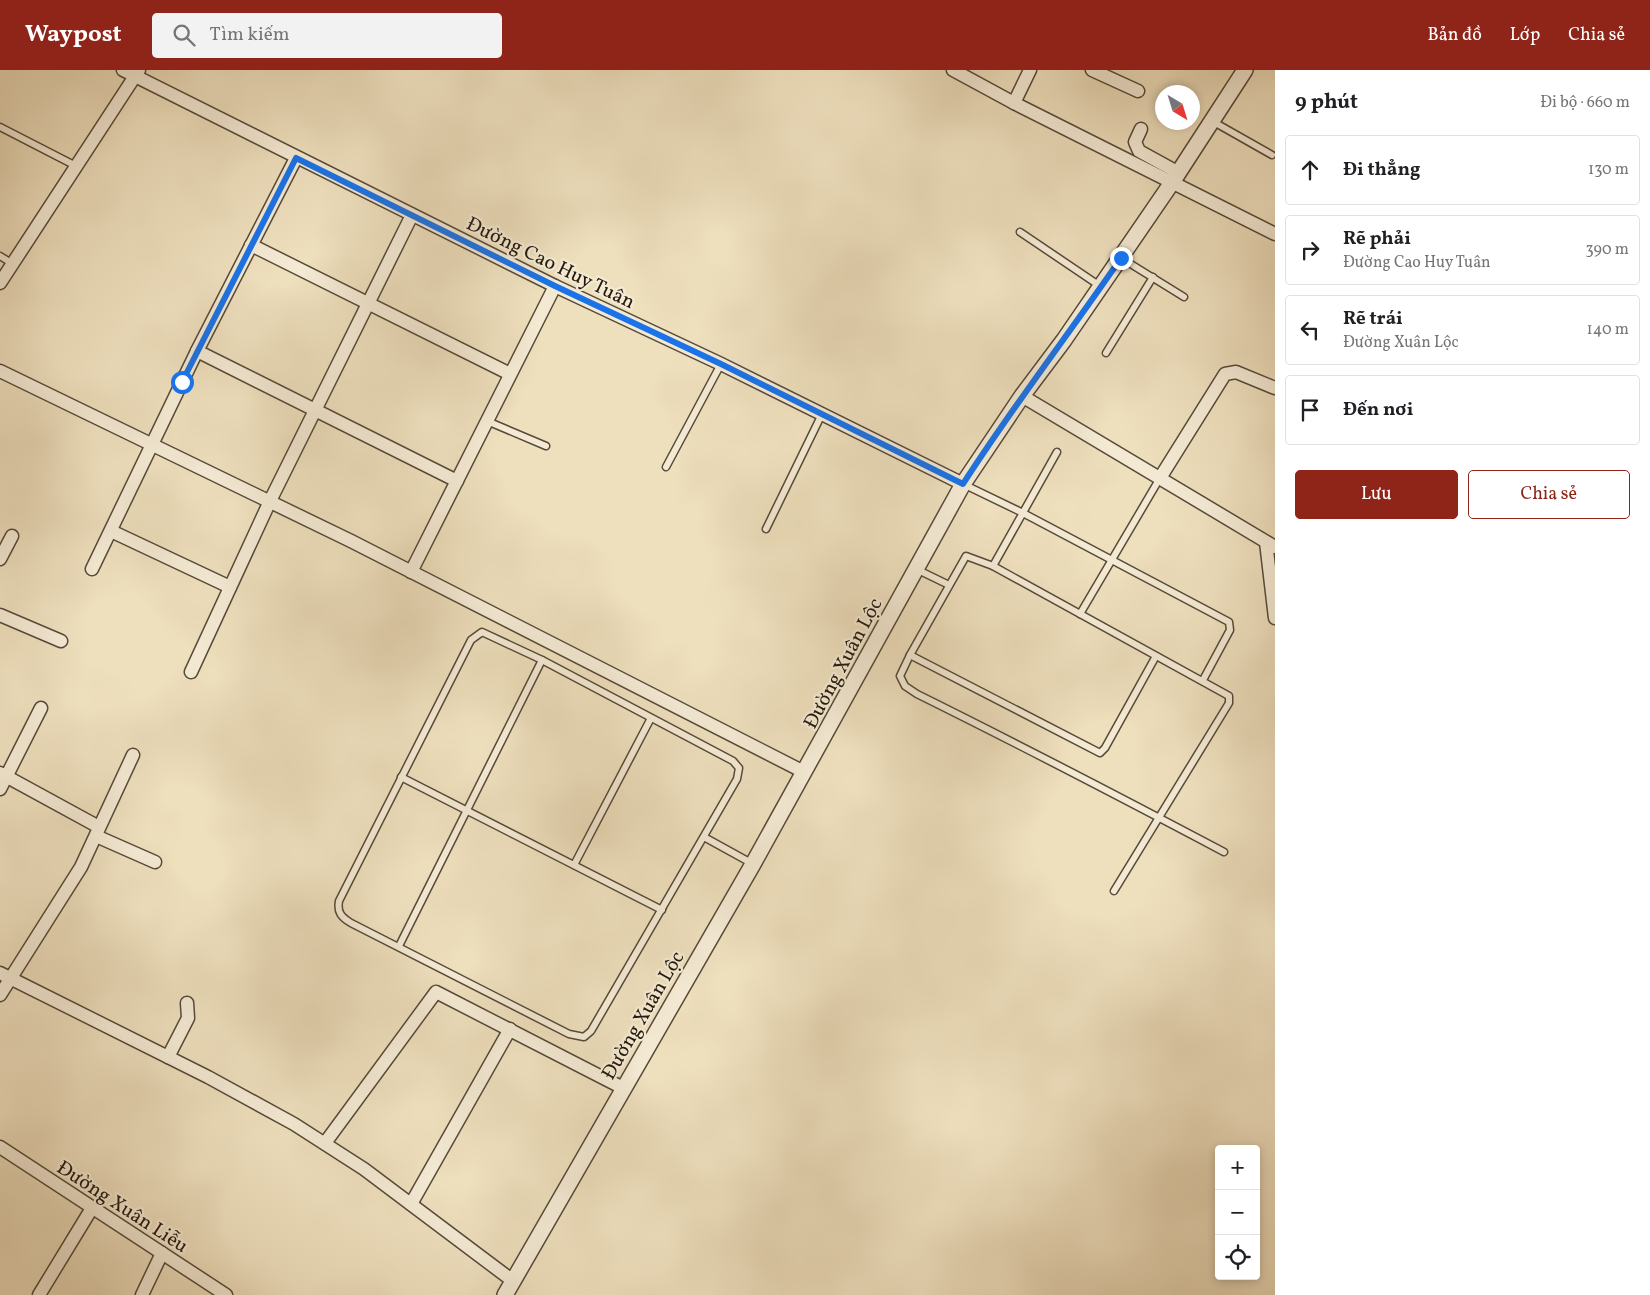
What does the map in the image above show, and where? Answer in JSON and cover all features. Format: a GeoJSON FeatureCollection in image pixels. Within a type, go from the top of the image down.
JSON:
{"type":"FeatureCollection","features":[{"type":"Feature","properties":{"kind":"street"},"geometry":{"type":"LineString","coordinates":[[954,70],[1014,103],[1176,177]]}},
{"type":"Feature","properties":{"kind":"street"},"geometry":{"type":"LineString","coordinates":[[1014,103],[1030,70]]}},
{"type":"Feature","properties":{"kind":"street"},"geometry":{"type":"LineString","coordinates":[[1092,70],[1138,91]]}},
{"type":"Feature","properties":{"kind":"street","name":"Đường Xuân Lộc"},"geometry":{"type":"LineString","coordinates":[[505,1295],[753,864],[963,484],[1022,396],[1121,258],[1246,70]]}},
{"type":"Feature","properties":{"kind":"street"},"geometry":{"type":"LineString","coordinates":[[0,283],[76,166],[132,72]]}},
{"type":"Feature","properties":{"kind":"street","name":"Đường Cao Huy Tuân"},"geometry":{"type":"LineString","coordinates":[[132,72],[296,158],[555,286],[721,364],[963,484]]}},
{"type":"Feature","properties":{"kind":"street"},"geometry":{"type":"LineString","coordinates":[[1141,129],[1135,142],[1139,151],[1176,177],[1275,234]]}},
{"type":"Feature","properties":{"kind":"street"},"geometry":{"type":"LineString","coordinates":[[92,569],[197,351],[296,158]]}},
{"type":"Feature","properties":{"kind":"street"},"geometry":{"type":"LineString","coordinates":[[191,672],[270,501],[412,215]]}},
{"type":"Feature","properties":{"kind":"street"},"geometry":{"type":"LineString","coordinates":[[251,245],[510,374]]}},
{"type":"Feature","properties":{"kind":"street"},"geometry":{"type":"LineString","coordinates":[[411,572],[555,286]]}},
{"type":"Feature","properties":{"kind":"street"},"geometry":{"type":"LineString","coordinates":[[197,351],[457,481]]}},
{"type":"Feature","properties":{"kind":"street"},"geometry":{"type":"LineString","coordinates":[[0,371],[270,501],[804,772]]}},
{"type":"Feature","properties":{"kind":"street"},"geometry":{"type":"LineString","coordinates":[[1160,478],[1225,374],[1236,372],[1275,388]]}},
{"type":"Feature","properties":{"kind":"street"},"geometry":{"type":"LineString","coordinates":[[1022,396],[1271,545],[1275,618]]}},
{"type":"Feature","properties":{"kind":"street"},"geometry":{"type":"LineString","coordinates":[[110,531],[230,587]]}},
{"type":"Feature","properties":{"kind":"street"},"geometry":{"type":"LineString","coordinates":[[0,559],[12,536]]}},
{"type":"Feature","properties":{"kind":"street"},"geometry":{"type":"LineString","coordinates":[[0,615],[62,641]]}},
{"type":"Feature","properties":{"kind":"street"},"geometry":{"type":"LineString","coordinates":[[0,788],[3,775],[41,708]]}},
{"type":"Feature","properties":{"kind":"street"},"geometry":{"type":"LineString","coordinates":[[0,995],[5,976],[70,885],[98,832],[133,755]]}},
{"type":"Feature","properties":{"kind":"street"},"geometry":{"type":"LineString","coordinates":[[3,775],[98,832],[155,862]]}},
{"type":"Feature","properties":{"kind":"street"},"geometry":{"type":"LineString","coordinates":[[5,976],[246,1097],[325,1143],[411,1204],[513,1281]]}},
{"type":"Feature","properties":{"kind":"street"},"geometry":{"type":"LineString","coordinates":[[325,1143],[436,992],[623,1088]]}},
{"type":"Feature","properties":{"kind":"street"},"geometry":{"type":"LineString","coordinates":[[168,1057],[188,1018],[187,1002]]}},
{"type":"Feature","properties":{"kind":"street"},"geometry":{"type":"LineString","coordinates":[[411,1204],[510,1029]]}},
{"type":"Feature","properties":{"kind":"street","name":"Đường Xuân Liễu"},"geometry":{"type":"LineString","coordinates":[[0,1148],[226,1295]]}},
{"type":"Feature","properties":{"kind":"street"},"geometry":{"type":"LineString","coordinates":[[39,1295],[92,1208]]}},
{"type":"Feature","properties":{"kind":"street"},"geometry":{"type":"LineString","coordinates":[[142,1295],[162,1253]]}},
{"type":"Feature","properties":{"kind":"lane"},"geometry":{"type":"LineString","coordinates":[[1212,121],[1272,155]]}},
{"type":"Feature","properties":{"kind":"lane"},"geometry":{"type":"LineString","coordinates":[[0,127],[76,166]]}},
{"type":"Feature","properties":{"kind":"lane"},"geometry":{"type":"LineString","coordinates":[[1020,232],[1101,287]]}},
{"type":"Feature","properties":{"kind":"lane"},"geometry":{"type":"LineString","coordinates":[[0,256],[13,264]]}},
{"type":"Feature","properties":{"kind":"lane"},"geometry":{"type":"LineString","coordinates":[[1121,258],[1184,297]]}},
{"type":"Feature","properties":{"kind":"lane"},"geometry":{"type":"LineString","coordinates":[[1106,353],[1152,277]]}},
{"type":"Feature","properties":{"kind":"lane"},"geometry":{"type":"LineString","coordinates":[[666,467],[721,364]]}},
{"type":"Feature","properties":{"kind":"lane"},"geometry":{"type":"LineString","coordinates":[[766,529],[822,414]]}},
{"type":"Feature","properties":{"kind":"lane"},"geometry":{"type":"LineString","coordinates":[[487,421],[546,446]]}},
{"type":"Feature","properties":{"kind":"lane"},"geometry":{"type":"LineString","coordinates":[[993,566],[1057,452]]}},
{"type":"Feature","properties":{"kind":"lane"},"geometry":{"type":"LineString","coordinates":[[1080,614],[1110,560],[1160,478]]}},
{"type":"Feature","properties":{"kind":"lane"},"geometry":{"type":"LineString","coordinates":[[963,484],[1023,513],[1229,622],[1230,630],[1203,680]]}},
{"type":"Feature","properties":{"kind":"lane"},"geometry":{"type":"LineString","coordinates":[[1114,891],[1159,818],[1229,702],[1230,696],[993,566],[966,556],[910,655],[900,676],[900,681],[916,694],[1159,818],[1224,852]]}},
{"type":"Feature","properties":{"kind":"lane"},"geometry":{"type":"LineString","coordinates":[[915,568],[949,585]]}},
{"type":"Feature","properties":{"kind":"lane"},"geometry":{"type":"LineString","coordinates":[[486,632],[651,718],[733,761],[739,768],[737,779],[591,1030],[579,1037],[569,1034],[346,920],[338,909],[340,901],[474,636],[486,632]]}},
{"type":"Feature","properties":{"kind":"lane"},"geometry":{"type":"LineString","coordinates":[[910,655],[1100,753],[1105,748],[1156,656]]}},
{"type":"Feature","properties":{"kind":"lane"},"geometry":{"type":"LineString","coordinates":[[398,946],[468,811],[542,660]]}},
{"type":"Feature","properties":{"kind":"lane"},"geometry":{"type":"LineString","coordinates":[[574,865],[651,718]]}},
{"type":"Feature","properties":{"kind":"lane"},"geometry":{"type":"LineString","coordinates":[[402,777],[662,910]]}},
{"type":"Feature","properties":{"kind":"lane"},"geometry":{"type":"LineString","coordinates":[[704,837],[753,864]]}},
{"type":"Feature","properties":{"kind":"route"},"geometry":{"type":"LineString","coordinates":[[182,382],[296,158],[555,286],[721,364],[963,484],[1022,396],[1121,258]]}}]}
